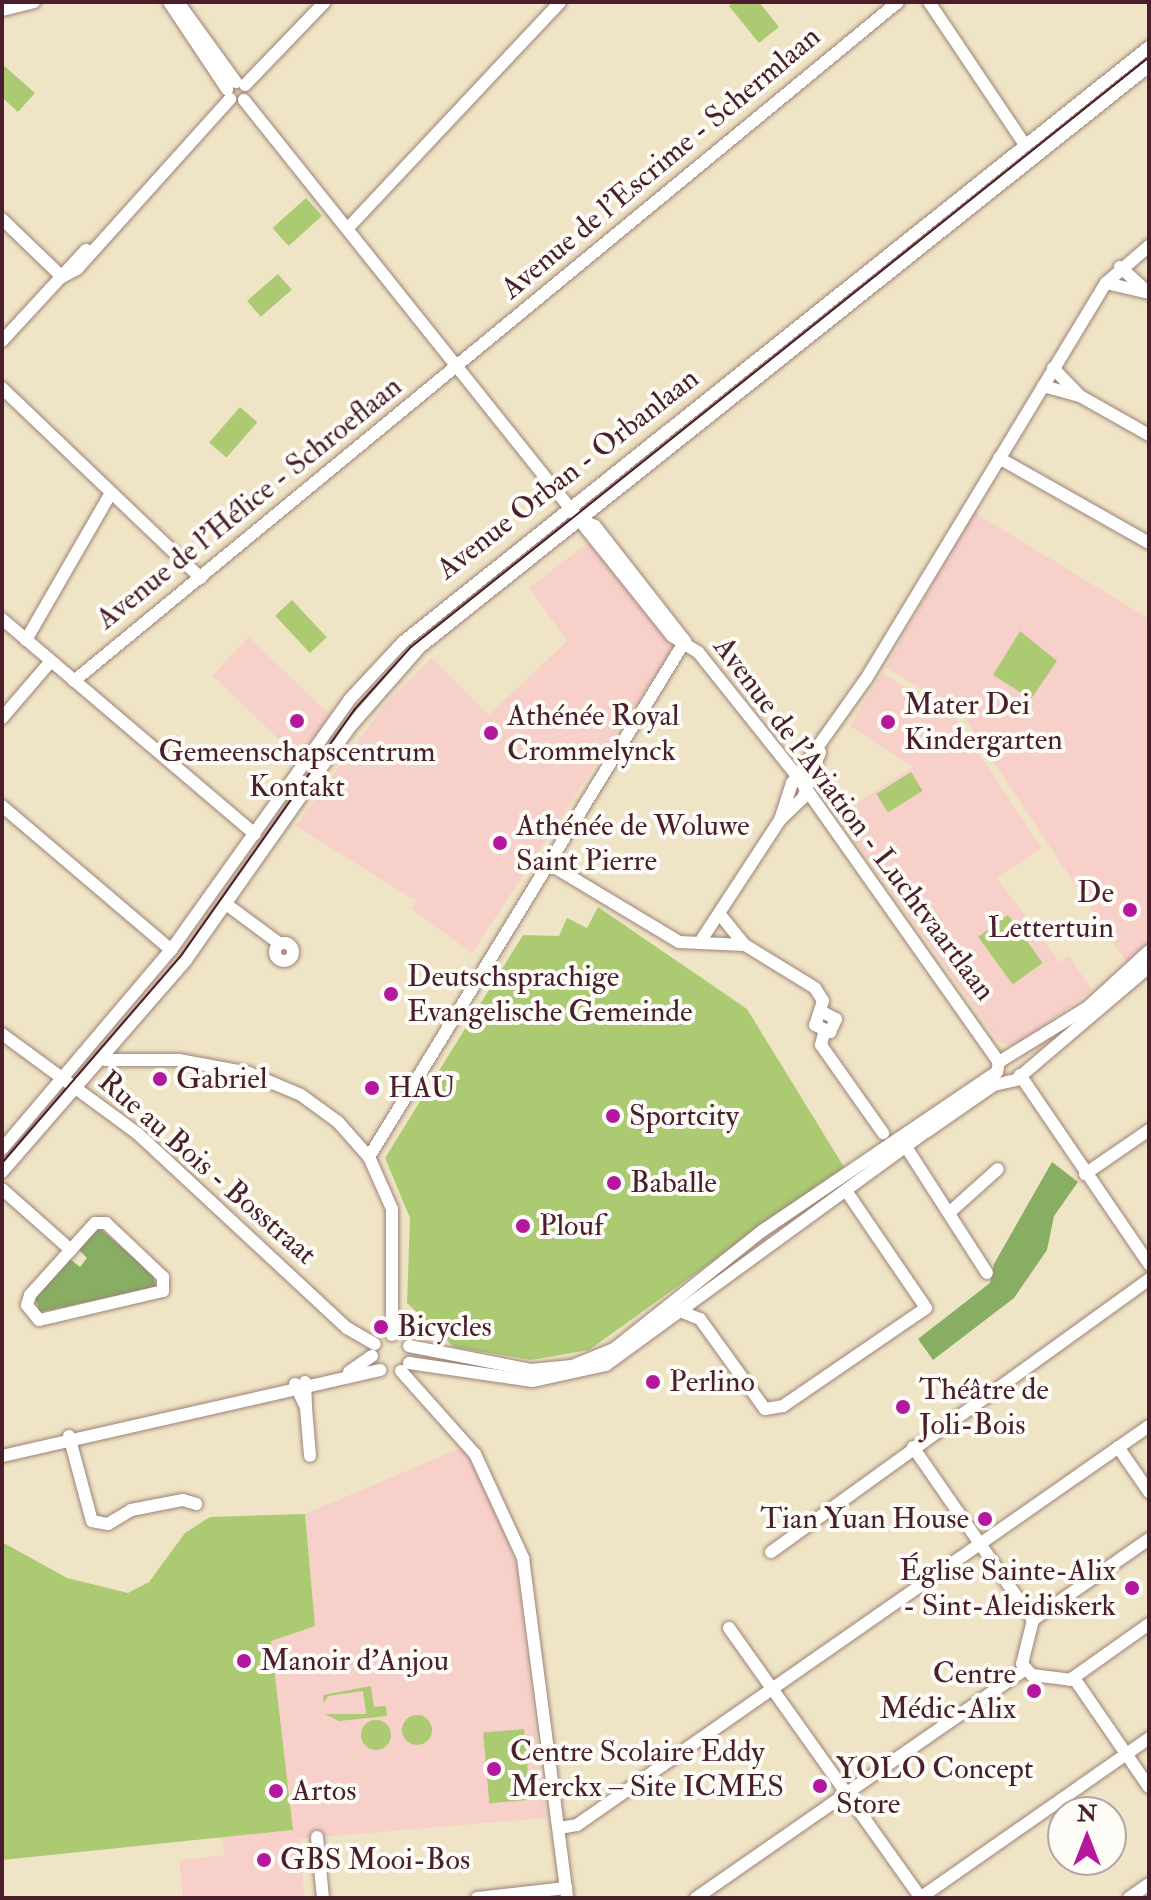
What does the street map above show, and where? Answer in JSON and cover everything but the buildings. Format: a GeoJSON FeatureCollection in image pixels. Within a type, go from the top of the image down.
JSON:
{"type":"FeatureCollection","features":[{"type":"Feature","properties":{"kind":"street"},"geometry":{"type":"LineString","coordinates":[[2,10],[34,2]]}},
{"type":"Feature","properties":{"kind":"street"},"geometry":{"type":"LineString","coordinates":[[169,2],[234,89]]}},
{"type":"Feature","properties":{"kind":"street"},"geometry":{"type":"LineString","coordinates":[[178,2],[234,89]]}},
{"type":"Feature","properties":{"kind":"street"},"geometry":{"type":"LineString","coordinates":[[2,341],[91,248],[234,89],[325,2]]}},
{"type":"Feature","properties":{"kind":"street"},"geometry":{"type":"LineString","coordinates":[[348,228],[560,2]]}},
{"type":"Feature","properties":{"kind":"street","name":"Avenue de l'Escrime - Schermlaan"},"geometry":{"type":"LineString","coordinates":[[458,365],[898,2]]}},
{"type":"Feature","properties":{"kind":"street"},"geometry":{"type":"LineString","coordinates":[[929,2],[1025,145]]}},
{"type":"Feature","properties":{"kind":"street","name":"Avenue Orban - Orbanlaan"},"geometry":{"type":"LineString","coordinates":[[2,1149],[171,950],[385,659],[572,505],[1149,47]]}},
{"type":"Feature","properties":{"kind":"street","name":"Avenue Orban - Orbanlaan"},"geometry":{"type":"LineString","coordinates":[[2,1172],[120,1041],[226,904],[386,682],[450,621],[582,520],[1149,66]]}},
{"type":"Feature","properties":{"kind":"street","name":"Avenue de l'Aviation - Luchtvaartlaan"},"geometry":{"type":"LineString","coordinates":[[234,89],[572,505],[672,636],[685,641],[797,776],[1149,1264]]}},
{"type":"Feature","properties":{"kind":"street"},"geometry":{"type":"LineString","coordinates":[[2,219],[62,277]]}},
{"type":"Feature","properties":{"kind":"street"},"geometry":{"type":"LineString","coordinates":[[702,939],[722,917],[780,820],[797,776],[820,752],[1106,283],[1120,267],[1149,246]]}},
{"type":"Feature","properties":{"kind":"street"},"geometry":{"type":"LineString","coordinates":[[1120,267],[1149,293]]}},
{"type":"Feature","properties":{"kind":"street"},"geometry":{"type":"LineString","coordinates":[[1106,283],[1149,293]]}},
{"type":"Feature","properties":{"kind":"street","name":"Avenue de l'Hélice - Schroeflaan"},"geometry":{"type":"LineString","coordinates":[[74,681],[458,365]]}},
{"type":"Feature","properties":{"kind":"street"},"geometry":{"type":"LineString","coordinates":[[1053,368],[1080,396]]}},
{"type":"Feature","properties":{"kind":"street"},"geometry":{"type":"LineString","coordinates":[[1043,386],[1080,396],[1149,435]]}},
{"type":"Feature","properties":{"kind":"street"},"geometry":{"type":"LineString","coordinates":[[2,388],[201,578]]}},
{"type":"Feature","properties":{"kind":"street"},"geometry":{"type":"LineString","coordinates":[[999,458],[1149,543]]}},
{"type":"Feature","properties":{"kind":"street"},"geometry":{"type":"LineString","coordinates":[[26,640],[111,493]]}},
{"type":"Feature","properties":{"kind":"street"},"geometry":{"type":"LineString","coordinates":[[2,619],[255,834]]}},
{"type":"Feature","properties":{"kind":"street"},"geometry":{"type":"LineString","coordinates":[[369,1157],[551,865],[685,641]]}},
{"type":"Feature","properties":{"kind":"street"},"geometry":{"type":"LineString","coordinates":[[2,718],[51,661]]}},
{"type":"Feature","properties":{"kind":"street"},"geometry":{"type":"LineString","coordinates":[[780,820],[807,790],[820,752]]}},
{"type":"Feature","properties":{"kind":"street"},"geometry":{"type":"LineString","coordinates":[[2,806],[171,950]]}},
{"type":"Feature","properties":{"kind":"street"},"geometry":{"type":"LineString","coordinates":[[551,865],[679,942],[702,939],[745,945]]}},
{"type":"Feature","properties":{"kind":"street"},"geometry":{"type":"LineString","coordinates":[[226,904],[280,944]]}},
{"type":"Feature","properties":{"kind":"street"},"geometry":{"type":"LineString","coordinates":[[722,917],[745,945],[815,988],[822,1012],[815,1025],[824,1033],[821,1045],[883,1133]]}},
{"type":"Feature","properties":{"kind":"street"},"geometry":{"type":"LineString","coordinates":[[2,1454],[380,1370],[430,1365],[517,1380],[574,1377],[622,1356],[680,1311],[908,1150],[1010,1069],[1149,951]]}},
{"type":"Feature","properties":{"kind":"street"},"geometry":{"type":"LineString","coordinates":[[392,1335],[409,1346],[531,1370],[595,1359],[762,1231],[1010,1069],[1149,967]]}},
{"type":"Feature","properties":{"kind":"street"},"geometry":{"type":"LineString","coordinates":[[107,1028],[120,1041]]}},
{"type":"Feature","properties":{"kind":"street","name":"Rue au Bois - Bosstraat"},"geometry":{"type":"LineString","coordinates":[[2,1034],[155,1148],[374,1350]]}},
{"type":"Feature","properties":{"kind":"street"},"geometry":{"type":"LineString","coordinates":[[105,1060],[201,1063],[283,1085],[338,1122],[369,1157],[395,1224],[392,1335],[357,1370],[301,1386]]}},
{"type":"Feature","properties":{"kind":"street"},"geometry":{"type":"LineString","coordinates":[[1085,1174],[1149,1130]]}},
{"type":"Feature","properties":{"kind":"street"},"geometry":{"type":"LineString","coordinates":[[908,1150],[987,1273]]}},
{"type":"Feature","properties":{"kind":"street"},"geometry":{"type":"LineString","coordinates":[[950,1212],[998,1169]]}},
{"type":"Feature","properties":{"kind":"street"},"geometry":{"type":"LineString","coordinates":[[2,1189],[71,1250]]}},
{"type":"Feature","properties":{"kind":"street"},"geometry":{"type":"LineString","coordinates":[[680,1311],[700,1319],[754,1402],[774,1409],[926,1308],[847,1192]]}},
{"type":"Feature","properties":{"kind":"street"},"geometry":{"type":"LineString","coordinates":[[95,1223],[106,1223],[163,1277],[163,1291],[39,1320],[27,1301],[71,1250],[95,1223]]}},
{"type":"Feature","properties":{"kind":"street"},"geometry":{"type":"LineString","coordinates":[[771,1552],[1149,1279]]}},
{"type":"Feature","properties":{"kind":"street"},"geometry":{"type":"LineString","coordinates":[[409,1346],[405,1367],[419,1389],[487,1472],[523,1558],[559,1828],[566,1893],[477,1898]]}},
{"type":"Feature","properties":{"kind":"street"},"geometry":{"type":"LineString","coordinates":[[374,1350],[380,1370]]}},
{"type":"Feature","properties":{"kind":"street"},"geometry":{"type":"LineString","coordinates":[[419,1389],[430,1365]]}},
{"type":"Feature","properties":{"kind":"street"},"geometry":{"type":"LineString","coordinates":[[301,1386],[310,1456]]}},
{"type":"Feature","properties":{"kind":"street"},"geometry":{"type":"LineString","coordinates":[[559,1828],[577,1825],[1149,1426]]}},
{"type":"Feature","properties":{"kind":"street"},"geometry":{"type":"LineString","coordinates":[[69,1439],[92,1521],[108,1524],[131,1510],[183,1500],[196,1504]]}},
{"type":"Feature","properties":{"kind":"street"},"geometry":{"type":"LineString","coordinates":[[913,1447],[1033,1620]]}},
{"type":"Feature","properties":{"kind":"street"},"geometry":{"type":"LineString","coordinates":[[1118,1447],[1149,1492]]}},
{"type":"Feature","properties":{"kind":"street"},"geometry":{"type":"LineString","coordinates":[[1024,1670],[1033,1620],[1149,1539]]}},
{"type":"Feature","properties":{"kind":"street"},"geometry":{"type":"LineString","coordinates":[[696,1898],[1024,1670],[1074,1678],[1149,1624]]}},
{"type":"Feature","properties":{"kind":"street"},"geometry":{"type":"LineString","coordinates":[[729,1628],[920,1898],[1149,1738]]}},
{"type":"Feature","properties":{"kind":"street"},"geometry":{"type":"LineString","coordinates":[[1074,1678],[1149,1787]]}},
{"type":"Feature","properties":{"kind":"street"},"geometry":{"type":"LineString","coordinates":[[317,1837],[323,1898]]}},
{"type":"Feature","properties":{"kind":"street"},"geometry":{"type":"LineString","coordinates":[[1130,1898],[1149,1884]]}},
{"type":"Feature","properties":{"kind":"shaded area"},"geometry":{"type":"Polygon","coordinates":[[[974,512],[1149,619],[1149,940],[1127,963],[961,713],[886,667],[974,512]]]}},
{"type":"Feature","properties":{"kind":"shaded area","name":"Athénée Royal Crommelynck"},"geometry":{"type":"Polygon","coordinates":[[[589,542],[673,647],[472,953],[411,909],[416,901],[296,826],[385,704],[432,658],[489,715],[567,641],[529,588],[589,542]]]}},
{"type":"Feature","properties":{"kind":"shaded area"},"geometry":{"type":"Polygon","coordinates":[[[249,637],[332,718],[296,756],[212,675],[249,637]]]}},
{"type":"Feature","properties":{"kind":"shaded area"},"geometry":{"type":"Polygon","coordinates":[[[882,673],[956,719],[1041,848],[997,878],[1059,962],[1069,956],[1092,990],[1015,1047],[999,1042],[837,815],[913,767],[850,726],[882,673]]]}},
{"type":"Feature","properties":{"kind":"shaded area"},"geometry":{"type":"Polygon","coordinates":[[[463,1447],[497,1506],[517,1571],[546,1818],[298,1839],[305,1898],[183,1898],[179,1860],[225,1855],[221,1837],[293,1830],[271,1640],[315,1626],[305,1514],[463,1447]]]}},
{"type":"Feature","properties":{"kind":"green space"},"geometry":{"type":"Polygon","coordinates":[[[733,2],[759,2],[779,27],[759,43],[729,6],[733,2]]]}},
{"type":"Feature","properties":{"kind":"green space"},"geometry":{"type":"Polygon","coordinates":[[[2,64],[35,93],[18,112],[2,97],[2,64]]]}},
{"type":"Feature","properties":{"kind":"green space"},"geometry":{"type":"Polygon","coordinates":[[[306,198],[322,216],[289,246],[273,228],[306,198]]]}},
{"type":"Feature","properties":{"kind":"green space"},"geometry":{"type":"Polygon","coordinates":[[[278,274],[292,290],[261,317],[247,301],[278,274]]]}},
{"type":"Feature","properties":{"kind":"green space"},"geometry":{"type":"Polygon","coordinates":[[[240,407],[257,422],[227,458],[209,442],[240,407]]]}},
{"type":"Feature","properties":{"kind":"green space"},"geometry":{"type":"Polygon","coordinates":[[[292,600],[327,637],[310,653],[275,616],[292,600]]]}},
{"type":"Feature","properties":{"kind":"green space"},"geometry":{"type":"Polygon","coordinates":[[[1020,631],[1057,661],[1031,699],[993,675],[1020,631]]]}},
{"type":"Feature","properties":{"kind":"green space"},"geometry":{"type":"Polygon","coordinates":[[[911,772],[923,791],[888,812],[876,794],[911,772]]]}},
{"type":"Feature","properties":{"kind":"green space","name":"Sportcity"},"geometry":{"type":"Polygon","coordinates":[[[598,907],[747,1009],[844,1167],[589,1350],[531,1360],[454,1347],[407,1303],[410,1218],[385,1158],[523,935],[559,936],[567,918],[587,928],[598,907]]]}},
{"type":"Feature","properties":{"kind":"green space"},"geometry":{"type":"Polygon","coordinates":[[[1008,915],[1043,963],[1013,984],[978,937],[1008,915]]]}},
{"type":"Feature","properties":{"kind":"green space"},"geometry":{"type":"Polygon","coordinates":[[[1052,1162],[1078,1182],[1054,1216],[1047,1250],[1014,1298],[933,1360],[918,1339],[990,1283],[994,1264],[1052,1162]]]}},
{"type":"Feature","properties":{"kind":"green space"},"geometry":{"type":"Polygon","coordinates":[[[98,1227],[153,1274],[156,1287],[40,1312],[35,1298],[70,1259],[80,1267],[87,1258],[79,1250],[98,1227]]]}},
{"type":"Feature","properties":{"kind":"green space"},"geometry":{"type":"Polygon","coordinates":[[[305,1514],[315,1626],[271,1641],[293,1830],[2,1860],[2,1542],[67,1578],[128,1593],[149,1582],[185,1533],[210,1517],[305,1514]]]}},
{"type":"Feature","properties":{"kind":"green space"},"geometry":{"type":"Polygon","coordinates":[[[371,1686],[374,1707],[386,1706],[387,1716],[339,1721],[325,1714],[366,1714],[363,1691],[328,1696],[324,1703],[323,1695],[371,1686]]]}},
{"type":"Feature","properties":{"kind":"green space"},"geometry":{"type":"Polygon","coordinates":[[[417,1715],[423,1716],[431,1724],[431,1736],[423,1744],[417,1745],[411,1744],[403,1736],[402,1730],[403,1724],[411,1716],[417,1715]]]}},
{"type":"Feature","properties":{"kind":"green space"},"geometry":{"type":"Polygon","coordinates":[[[376,1720],[382,1721],[390,1729],[390,1741],[382,1749],[376,1750],[370,1749],[362,1741],[361,1735],[362,1729],[370,1721],[376,1720]]]}},
{"type":"Feature","properties":{"kind":"green space"},"geometry":{"type":"Polygon","coordinates":[[[524,1729],[530,1800],[489,1803],[483,1733],[524,1729]]]}},
{"type":"Feature","properties":{"kind":"tram line"},"geometry":{"type":"LineString","coordinates":[[2,1163],[180,957],[354,710],[411,647],[1149,57]]}},
{"type":"Feature","properties":{"kind":"place","name":"Gemeenschapscentrum Kontakt"},"geometry":{"type":"Point","coordinates":[297,721]}},
{"type":"Feature","properties":{"kind":"place","name":"Mater Dei Kindergarten"},"geometry":{"type":"Point","coordinates":[888,722]}},
{"type":"Feature","properties":{"kind":"place","name":"Athénée Royal Crommelynck"},"geometry":{"type":"Point","coordinates":[491,733]}},
{"type":"Feature","properties":{"kind":"place","name":"Athénée de Woluwe Saint Pierre"},"geometry":{"type":"Point","coordinates":[500,843]}},
{"type":"Feature","properties":{"kind":"place","name":"De Lettertuin"},"geometry":{"type":"Point","coordinates":[1130,910]}},
{"type":"Feature","properties":{"kind":"place","name":"Deutschsprachige Evangelische Gemeinde"},"geometry":{"type":"Point","coordinates":[391,994]}},
{"type":"Feature","properties":{"kind":"place","name":"Gabriel"},"geometry":{"type":"Point","coordinates":[160,1079]}},
{"type":"Feature","properties":{"kind":"place","name":"HAU"},"geometry":{"type":"Point","coordinates":[372,1088]}},
{"type":"Feature","properties":{"kind":"place","name":"Sportcity"},"geometry":{"type":"Point","coordinates":[613,1116]}},
{"type":"Feature","properties":{"kind":"place","name":"Baballe"},"geometry":{"type":"Point","coordinates":[614,1183]}},
{"type":"Feature","properties":{"kind":"place","name":"Plouf"},"geometry":{"type":"Point","coordinates":[523,1226]}},
{"type":"Feature","properties":{"kind":"place","name":"Bicycles"},"geometry":{"type":"Point","coordinates":[381,1327]}},
{"type":"Feature","properties":{"kind":"place","name":"Perlino"},"geometry":{"type":"Point","coordinates":[653,1382]}},
{"type":"Feature","properties":{"kind":"place","name":"Théâtre de Joli-Bois"},"geometry":{"type":"Point","coordinates":[903,1407]}},
{"type":"Feature","properties":{"kind":"place","name":"Tian Yuan House"},"geometry":{"type":"Point","coordinates":[985,1519]}},
{"type":"Feature","properties":{"kind":"place","name":"Église Sainte-Alix - Sint-Aleidiskerk"},"geometry":{"type":"Point","coordinates":[1132,1588]}},
{"type":"Feature","properties":{"kind":"place","name":"Manoir d'Anjou"},"geometry":{"type":"Point","coordinates":[244,1661]}},
{"type":"Feature","properties":{"kind":"place","name":"Centre Médic-Alix"},"geometry":{"type":"Point","coordinates":[1034,1691]}},
{"type":"Feature","properties":{"kind":"place","name":"Centre Scolaire Eddy Merckx – Site ICMES"},"geometry":{"type":"Point","coordinates":[494,1769]}},
{"type":"Feature","properties":{"kind":"place","name":"YOLO Concept Store"},"geometry":{"type":"Point","coordinates":[820,1786]}},
{"type":"Feature","properties":{"kind":"place","name":"Artos"},"geometry":{"type":"Point","coordinates":[276,1791]}},
{"type":"Feature","properties":{"kind":"place","name":"GBS Mooi-Bos"},"geometry":{"type":"Point","coordinates":[264,1860]}}]}
